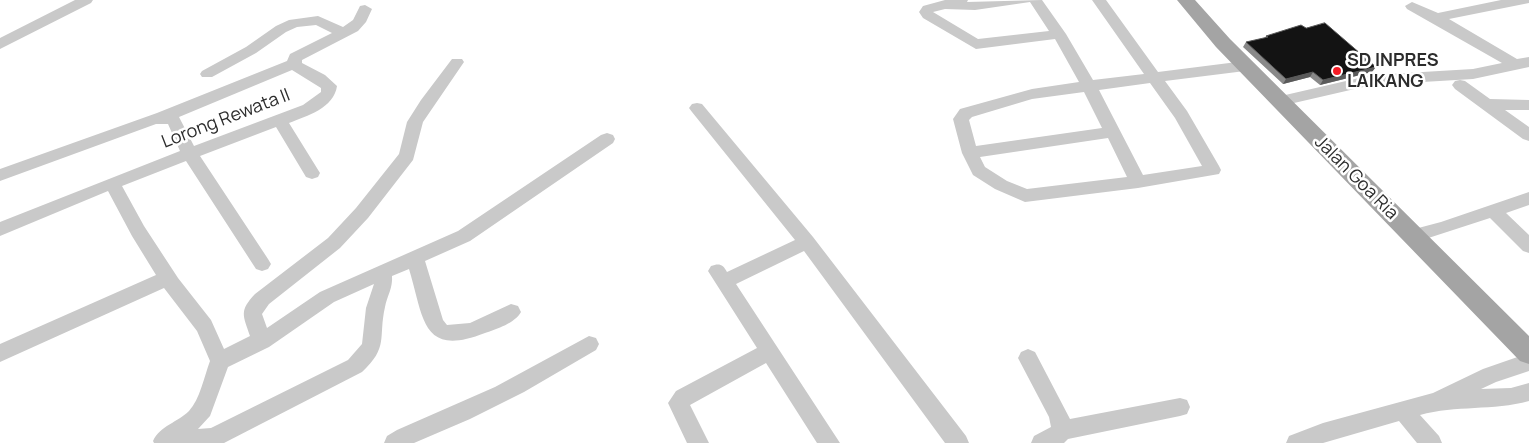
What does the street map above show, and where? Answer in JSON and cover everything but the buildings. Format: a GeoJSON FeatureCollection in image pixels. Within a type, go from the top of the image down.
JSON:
{"type":"FeatureCollection","features":[{"type":"Feature","properties":{"kind":"main road","name":"Jalan Goa Ria"},"geometry":{"type":"LineString","coordinates":[[1186,0],[1209,28],[1245,66],[1529,354]]}},
{"type":"Feature","properties":{"kind":"street"},"geometry":{"type":"LineString","coordinates":[[0,44],[86,0]]}},
{"type":"Feature","properties":{"kind":"street"},"geometry":{"type":"LineString","coordinates":[[961,0],[928,9],[926,12],[976,44],[1059,34]]}},
{"type":"Feature","properties":{"kind":"street"},"geometry":{"type":"LineString","coordinates":[[944,5],[959,7],[1024,0]]}},
{"type":"Feature","properties":{"kind":"street"},"geometry":{"type":"LineString","coordinates":[[1035,0],[1059,34],[1089,86],[1138,182]]}},
{"type":"Feature","properties":{"kind":"street"},"geometry":{"type":"LineString","coordinates":[[1099,0],[1156,78],[1182,115],[1213,170],[1138,182],[1025,196],[1001,185],[980,171],[970,153],[961,119],[966,113],[1032,94],[1089,86],[1156,78],[1245,66]]}},
{"type":"Feature","properties":{"kind":"street"},"geometry":{"type":"LineString","coordinates":[[1436,18],[1524,0]]}},
{"type":"Feature","properties":{"kind":"street"},"geometry":{"type":"LineString","coordinates":[[1412,6],[1512,63]]}},
{"type":"Feature","properties":{"kind":"street","name":"Lorong Rewata II"},"geometry":{"type":"LineString","coordinates":[[0,229],[112,183],[309,109],[323,100],[330,90],[329,86],[294,64],[295,57],[357,24],[365,9]]}},
{"type":"Feature","properties":{"kind":"street"},"geometry":{"type":"LineString","coordinates":[[207,74],[251,50],[294,23],[318,20],[342,32]]}},
{"type":"Feature","properties":{"kind":"street"},"geometry":{"type":"LineString","coordinates":[[262,341],[252,314],[253,309],[262,299],[334,243],[353,224],[406,156],[415,122],[457,62]]}},
{"type":"Feature","properties":{"kind":"street"},"geometry":{"type":"LineString","coordinates":[[1281,101],[1383,78],[1473,74],[1490,71],[1512,63],[1529,62]]}},
{"type":"Feature","properties":{"kind":"street"},"geometry":{"type":"LineString","coordinates":[[0,175],[163,117],[294,64]]}},
{"type":"Feature","properties":{"kind":"street"},"geometry":{"type":"LineString","coordinates":[[1460,85],[1529,134]]}},
{"type":"Feature","properties":{"kind":"street"},"geometry":{"type":"LineString","coordinates":[[1487,104],[1529,105]]}},
{"type":"Feature","properties":{"kind":"street"},"geometry":{"type":"LineString","coordinates":[[697,108],[807,242],[884,347],[958,443]]}},
{"type":"Feature","properties":{"kind":"street"},"geometry":{"type":"LineString","coordinates":[[163,117],[174,121],[190,154],[262,264]]}},
{"type":"Feature","properties":{"kind":"street"},"geometry":{"type":"LineString","coordinates":[[279,120],[312,173]]}},
{"type":"Feature","properties":{"kind":"street"},"geometry":{"type":"LineString","coordinates":[[970,153],[1113,132]]}},
{"type":"Feature","properties":{"kind":"street"},"geometry":{"type":"LineString","coordinates":[[220,361],[262,341],[327,297],[415,260],[464,236],[607,139]]}},
{"type":"Feature","properties":{"kind":"street"},"geometry":{"type":"LineString","coordinates":[[112,183],[138,231],[168,278],[204,326],[220,361],[204,409],[195,419],[162,442]]}},
{"type":"Feature","properties":{"kind":"street"},"geometry":{"type":"LineString","coordinates":[[1414,236],[1443,228],[1529,198]]}},
{"type":"Feature","properties":{"kind":"street"},"geometry":{"type":"LineString","coordinates":[[1493,211],[1529,246]]}},
{"type":"Feature","properties":{"kind":"street"},"geometry":{"type":"LineString","coordinates":[[807,242],[720,277],[829,443]]}},
{"type":"Feature","properties":{"kind":"street"},"geometry":{"type":"LineString","coordinates":[[415,260],[433,318],[438,329],[442,332],[448,334],[470,331],[511,312]]}},
{"type":"Feature","properties":{"kind":"street"},"geometry":{"type":"LineString","coordinates":[[162,442],[213,438],[355,366],[365,357],[372,346],[375,308],[383,284],[382,273]]}},
{"type":"Feature","properties":{"kind":"street"},"geometry":{"type":"LineString","coordinates":[[0,354],[168,278]]}},
{"type":"Feature","properties":{"kind":"street"},"geometry":{"type":"LineString","coordinates":[[395,443],[414,431],[472,408],[517,387],[589,344]]}},
{"type":"Feature","properties":{"kind":"street"},"geometry":{"type":"LineString","coordinates":[[698,443],[678,403],[683,398],[770,351]]}},
{"type":"Feature","properties":{"kind":"street"},"geometry":{"type":"LineString","coordinates":[[1028,358],[1052,401],[1059,416],[1062,430]]}},
{"type":"Feature","properties":{"kind":"street"},"geometry":{"type":"LineString","coordinates":[[1297,443],[1323,433],[1404,412],[1437,401],[1490,375],[1529,362]]}},
{"type":"Feature","properties":{"kind":"street"},"geometry":{"type":"LineString","coordinates":[[1437,401],[1511,397],[1529,392]]}},
{"type":"Feature","properties":{"kind":"street"},"geometry":{"type":"LineString","coordinates":[[1042,443],[1056,437],[1062,430],[1180,407]]}},
{"type":"Feature","properties":{"kind":"street"},"geometry":{"type":"LineString","coordinates":[[1404,412],[1431,443]]}},
{"type":"Feature","properties":{"kind":"place","name":"SD INPRES LAIKANG"},"geometry":{"type":"Point","coordinates":[1337,71]}}]}
